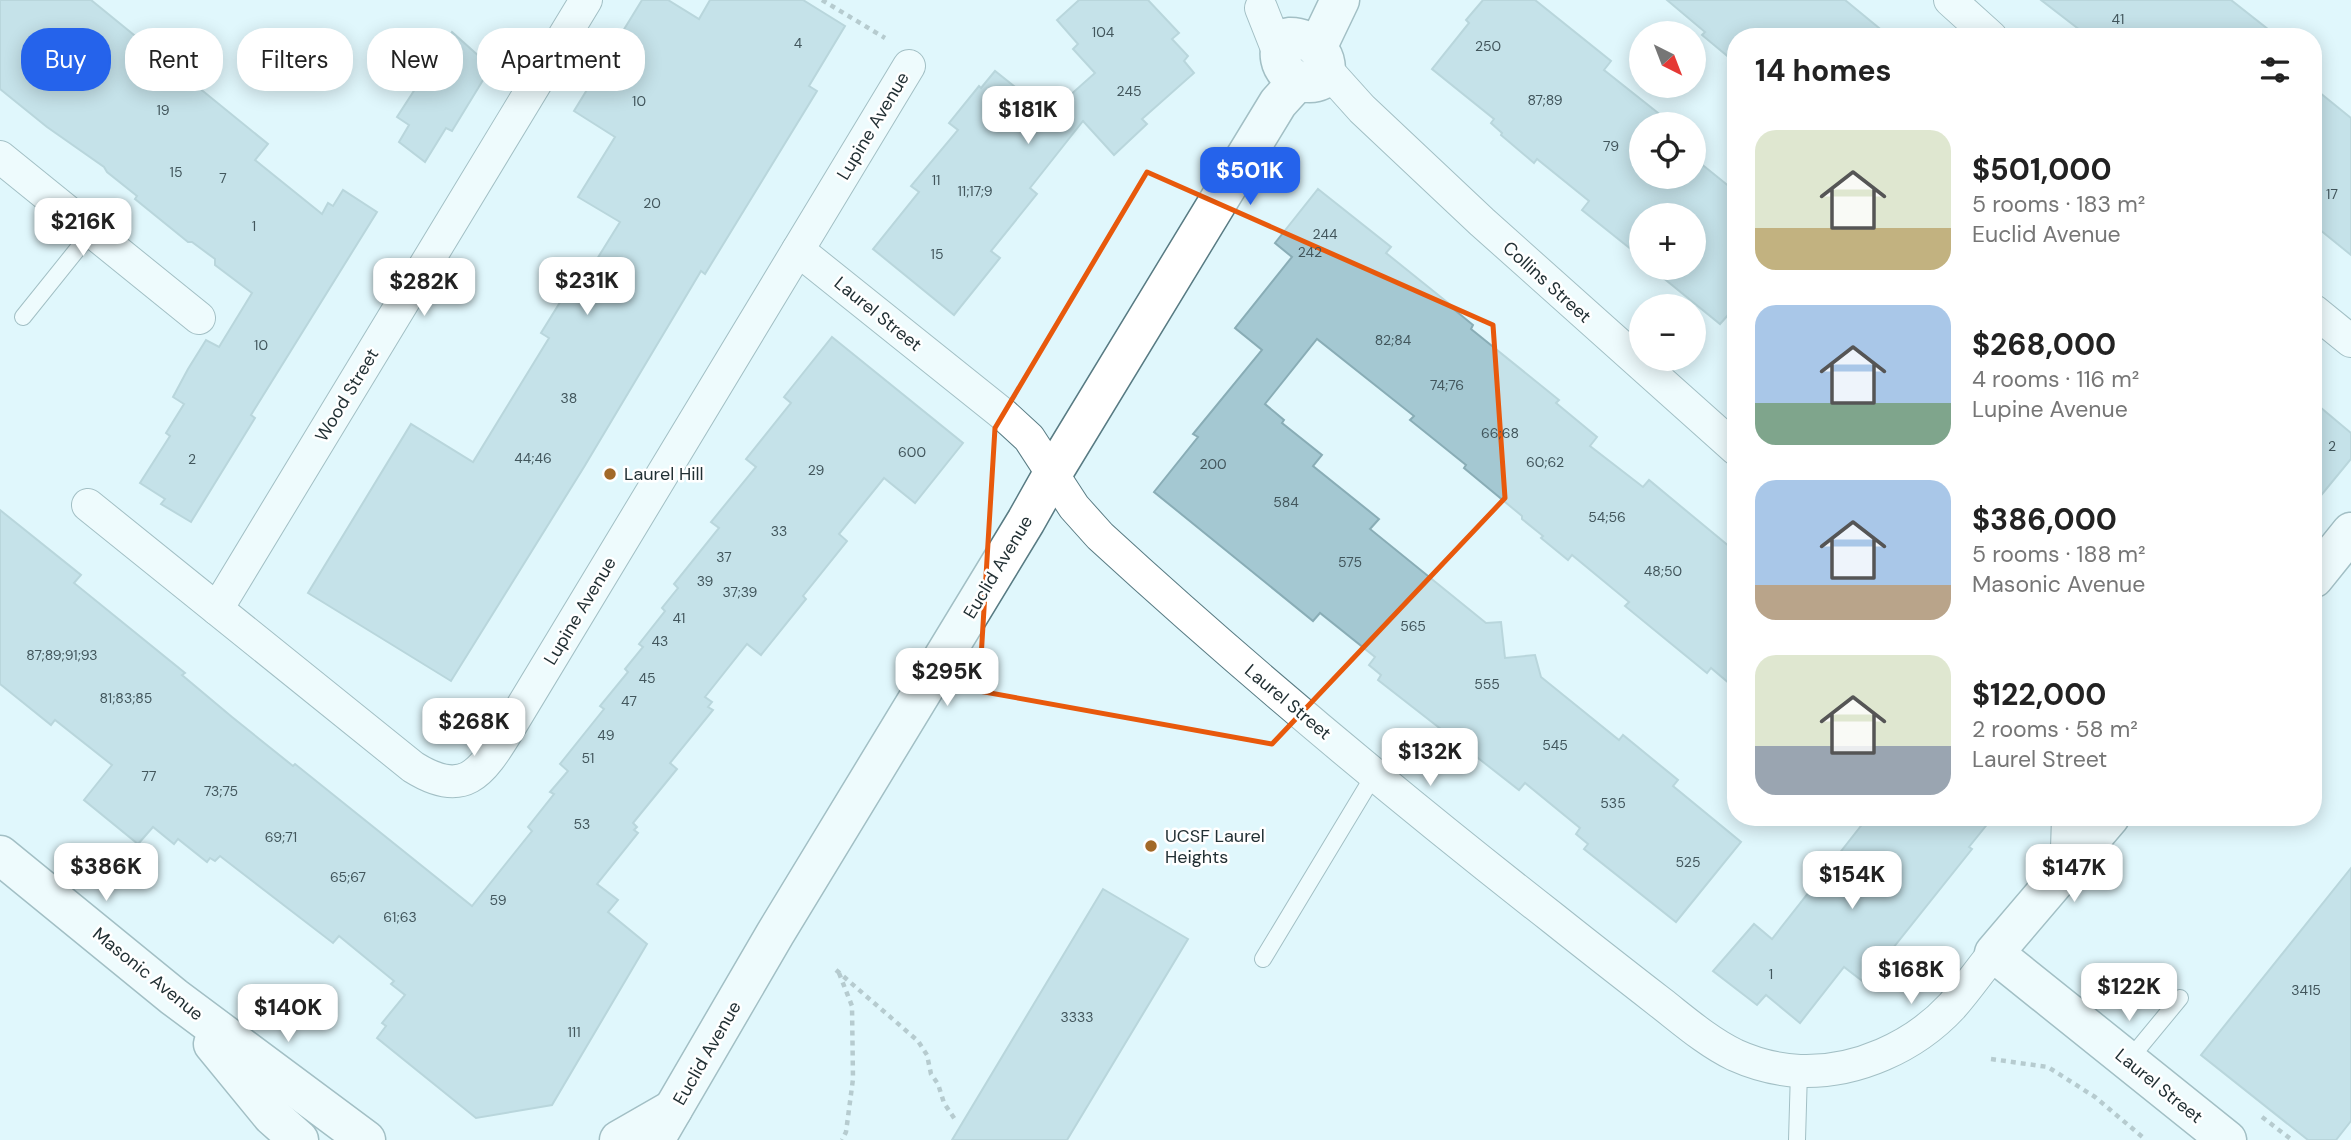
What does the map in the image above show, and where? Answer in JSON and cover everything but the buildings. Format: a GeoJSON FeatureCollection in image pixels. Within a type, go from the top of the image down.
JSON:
{"type":"FeatureCollection","features":[{"type":"Feature","properties":{"kind":"street","name":"Wood Street"},"geometry":{"type":"LineString","coordinates":[[217,610],[586,0]]}},
{"type":"Feature","properties":{"kind":"street"},"geometry":{"type":"LineString","coordinates":[[1951,0],[1981,28]]}},
{"type":"Feature","properties":{"kind":"street","name":"Euclid Avenue"},"geometry":{"type":"LineString","coordinates":[[655,1140],[677,1124],[775,934],[1298,65],[1340,1]]}},
{"type":"Feature","properties":{"kind":"street","name":"Collins Street"},"geometry":{"type":"LineString","coordinates":[[1258,4],[1298,65],[1362,109],[1538,275],[1727,441]]}},
{"type":"Feature","properties":{"kind":"street","name":"Lupine Avenue"},"geometry":{"type":"LineString","coordinates":[[88,505],[413,767],[446,783],[477,773],[498,746],[909,66]]}},
{"type":"Feature","properties":{"kind":"street"},"geometry":{"type":"LineString","coordinates":[[0,157],[199,318]]}},
{"type":"Feature","properties":{"kind":"street","name":"Laurel Street"},"geometry":{"type":"LineString","coordinates":[[798,250],[1029,438],[1074,507],[1100,536],[1232,655],[1374,775],[1702,1035],[1735,1055],[1768,1066],[1800,1071],[1832,1070],[1864,1063],[1895,1049],[1922,1031],[1950,1007],[1994,953],[2227,1140]]}},
{"type":"Feature","properties":{"kind":"street"},"geometry":{"type":"LineString","coordinates":[[2322,317],[2351,341]]}},
{"type":"Feature","properties":{"kind":"street"},"geometry":{"type":"LineString","coordinates":[[2322,569],[2351,532]]}},
{"type":"Feature","properties":{"kind":"street"},"geometry":{"type":"LineString","coordinates":[[2063,871],[2068,826]]}},
{"type":"Feature","properties":{"kind":"street"},"geometry":{"type":"LineString","coordinates":[[1994,953],[2102,826]]}},
{"type":"Feature","properties":{"kind":"street","name":"Masonic Avenue"},"geometry":{"type":"LineString","coordinates":[[0,856],[174,997],[366,1140]]}},
{"type":"Feature","properties":{"kind":"street"},"geometry":{"type":"LineString","coordinates":[[174,997],[272,1116],[299,1140]]}},
{"type":"Feature","properties":{"kind":"street"},"geometry":{"type":"LineString","coordinates":[[619,1140],[677,1124]]}},
{"type":"Feature","properties":{"kind":"lane"},"geometry":{"type":"LineString","coordinates":[[23,317],[92,231]]}},
{"type":"Feature","properties":{"kind":"lane"},"geometry":{"type":"LineString","coordinates":[[1263,959],[1374,775]]}},
{"type":"Feature","properties":{"kind":"lane"},"geometry":{"type":"LineString","coordinates":[[2128,1061],[2180,998]]}},
{"type":"Feature","properties":{"kind":"lane"},"geometry":{"type":"LineString","coordinates":[[1797,1140],[1800,1071]]}},
{"type":"Feature","properties":{"kind":"path"},"geometry":{"type":"LineString","coordinates":[[822,0],[889,40]]}},
{"type":"Feature","properties":{"kind":"path"},"geometry":{"type":"LineString","coordinates":[[842,1140],[846,1132],[853,1079],[852,1006],[837,971],[918,1041],[927,1055],[931,1074],[938,1084],[944,1103],[956,1121]]}},
{"type":"Feature","properties":{"kind":"path"},"geometry":{"type":"LineString","coordinates":[[1991,1059],[2048,1067],[2095,1097],[2146,1140]]}},
{"type":"Feature","properties":{"kind":"highlighted area"},"geometry":{"type":"Polygon","coordinates":[[[1147,172],[1493,325],[1505,498],[1272,744],[979,691],[995,428],[1147,172]]]}},
{"type":"Feature","properties":{"kind":"place","name":"Laurel Hill"},"geometry":{"type":"Point","coordinates":[610,474]}},
{"type":"Feature","properties":{"kind":"place","name":"UCSF Laurel Heights"},"geometry":{"type":"Point","coordinates":[1151,846]}}]}
